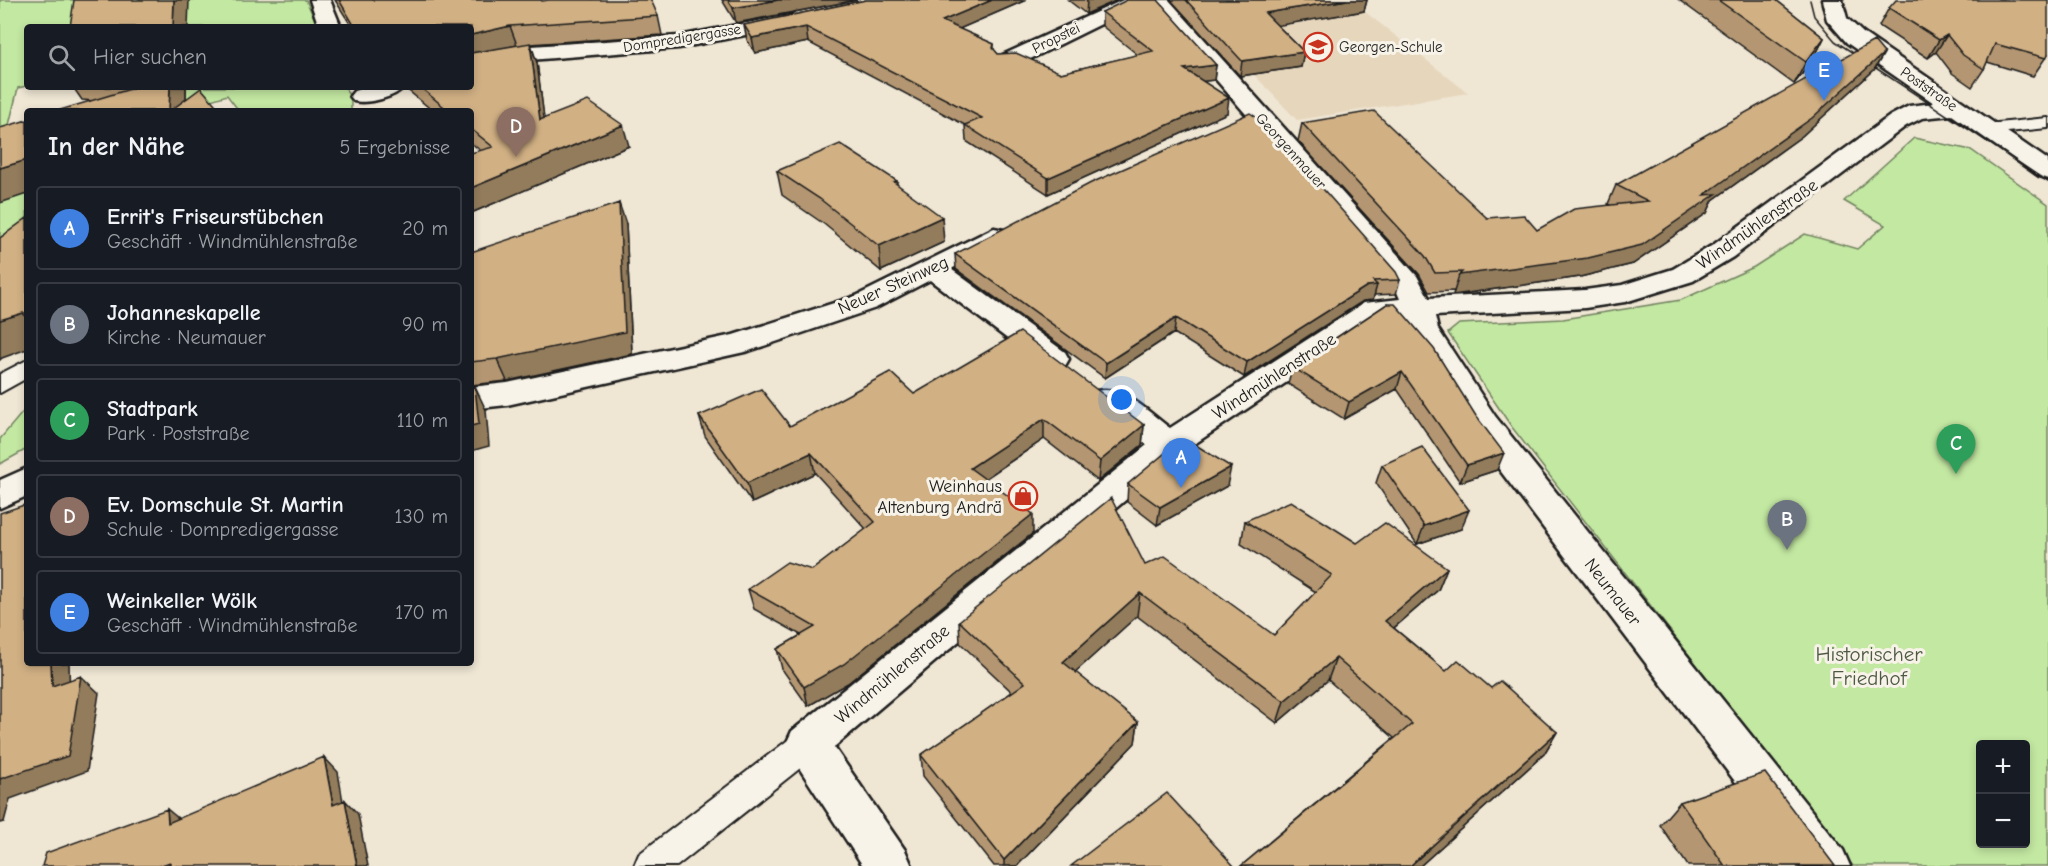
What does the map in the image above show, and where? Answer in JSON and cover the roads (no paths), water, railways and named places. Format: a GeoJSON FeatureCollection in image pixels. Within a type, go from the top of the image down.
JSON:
{"type":"FeatureCollection","features":[{"type":"Feature","properties":{"kind":"street"},"geometry":{"type":"LineString","coordinates":[[320,0],[329,24]]}},
{"type":"Feature","properties":{"kind":"street","name":"Propstei"},"geometry":{"type":"LineString","coordinates":[[1006,62],[1139,0]]}},
{"type":"Feature","properties":{"kind":"street","name":"Georgenmauer"},"geometry":{"type":"LineString","coordinates":[[1158,0],[1246,117],[1407,282],[1418,306]]}},
{"type":"Feature","properties":{"kind":"street","name":"Poststraße"},"geometry":{"type":"LineString","coordinates":[[1828,1],[1837,20],[1855,38],[2048,171]]}},
{"type":"Feature","properties":{"kind":"street","name":"Dompredigergasse"},"geometry":{"type":"LineString","coordinates":[[474,63],[517,54],[679,42],[814,17]]}},
{"type":"Feature","properties":{"kind":"street"},"geometry":{"type":"LineString","coordinates":[[361,98],[384,90]]}},
{"type":"Feature","properties":{"kind":"street","name":"Windmühlenstraße"},"geometry":{"type":"LineString","coordinates":[[807,744],[1169,445],[1374,310],[1585,299],[1625,293],[1683,275],[1723,251],[1898,121],[1917,111],[1956,108]]}},
{"type":"Feature","properties":{"kind":"street","name":"Neuer Steinweg"},"geometry":{"type":"LineString","coordinates":[[474,398],[507,394],[738,344],[866,302],[1017,223]]}},
{"type":"Feature","properties":{"kind":"street"},"geometry":{"type":"LineString","coordinates":[[933,268],[1169,445]]}},
{"type":"Feature","properties":{"kind":"street","name":"Neumauer"},"geometry":{"type":"LineString","coordinates":[[1418,306],[1423,329],[1483,424],[1827,866]]}},
{"type":"Feature","properties":{"kind":"street"},"geometry":{"type":"LineString","coordinates":[[0,495],[24,483]]}},
{"type":"Feature","properties":{"kind":"street"},"geometry":{"type":"LineString","coordinates":[[807,744],[889,866]]}},
{"type":"Feature","properties":{"kind":"lane"},"geometry":{"type":"LineString","coordinates":[[1987,129],[2048,123]]}},
{"type":"Feature","properties":{"kind":"lane"},"geometry":{"type":"LineString","coordinates":[[0,385],[24,370]]}},
{"type":"Feature","properties":{"kind":"lane","name":"Windmühlenstraße"},"geometry":{"type":"LineString","coordinates":[[651,866],[807,744]]}},
{"type":"Feature","properties":{"kind":"tram line"},"geometry":{"type":"LineString","coordinates":[[1810,0],[1814,16],[1835,41],[2048,182]]}},
{"type":"Feature","properties":{"kind":"place","name":"Georgen-Schule"},"geometry":{"type":"Point","coordinates":[1318,47]}},
{"type":"Feature","properties":{"kind":"place","name":"Weinkeller Wölk"},"geometry":{"type":"Point","coordinates":[1824,101]}},
{"type":"Feature","properties":{"kind":"place","name":"Ev. Domschule St. Martin"},"geometry":{"type":"Point","coordinates":[516,157]}},
{"type":"Feature","properties":{"kind":"place","name":"Stadtpark"},"geometry":{"type":"Point","coordinates":[1956,474]}},
{"type":"Feature","properties":{"kind":"place","name":"Errit's Friseurstübchen"},"geometry":{"type":"Point","coordinates":[1181,488]}},
{"type":"Feature","properties":{"kind":"place","name":"Weinhaus Altenburg Andrä"},"geometry":{"type":"Point","coordinates":[1023,496]}},
{"type":"Feature","properties":{"kind":"place","name":"Johanneskapelle"},"geometry":{"type":"Point","coordinates":[1787,550]}},
{"type":"Feature","properties":{"kind":"park label","name":"Historischer Friedhof"},"geometry":{"type":"Point","coordinates":[1869,666]}}]}
